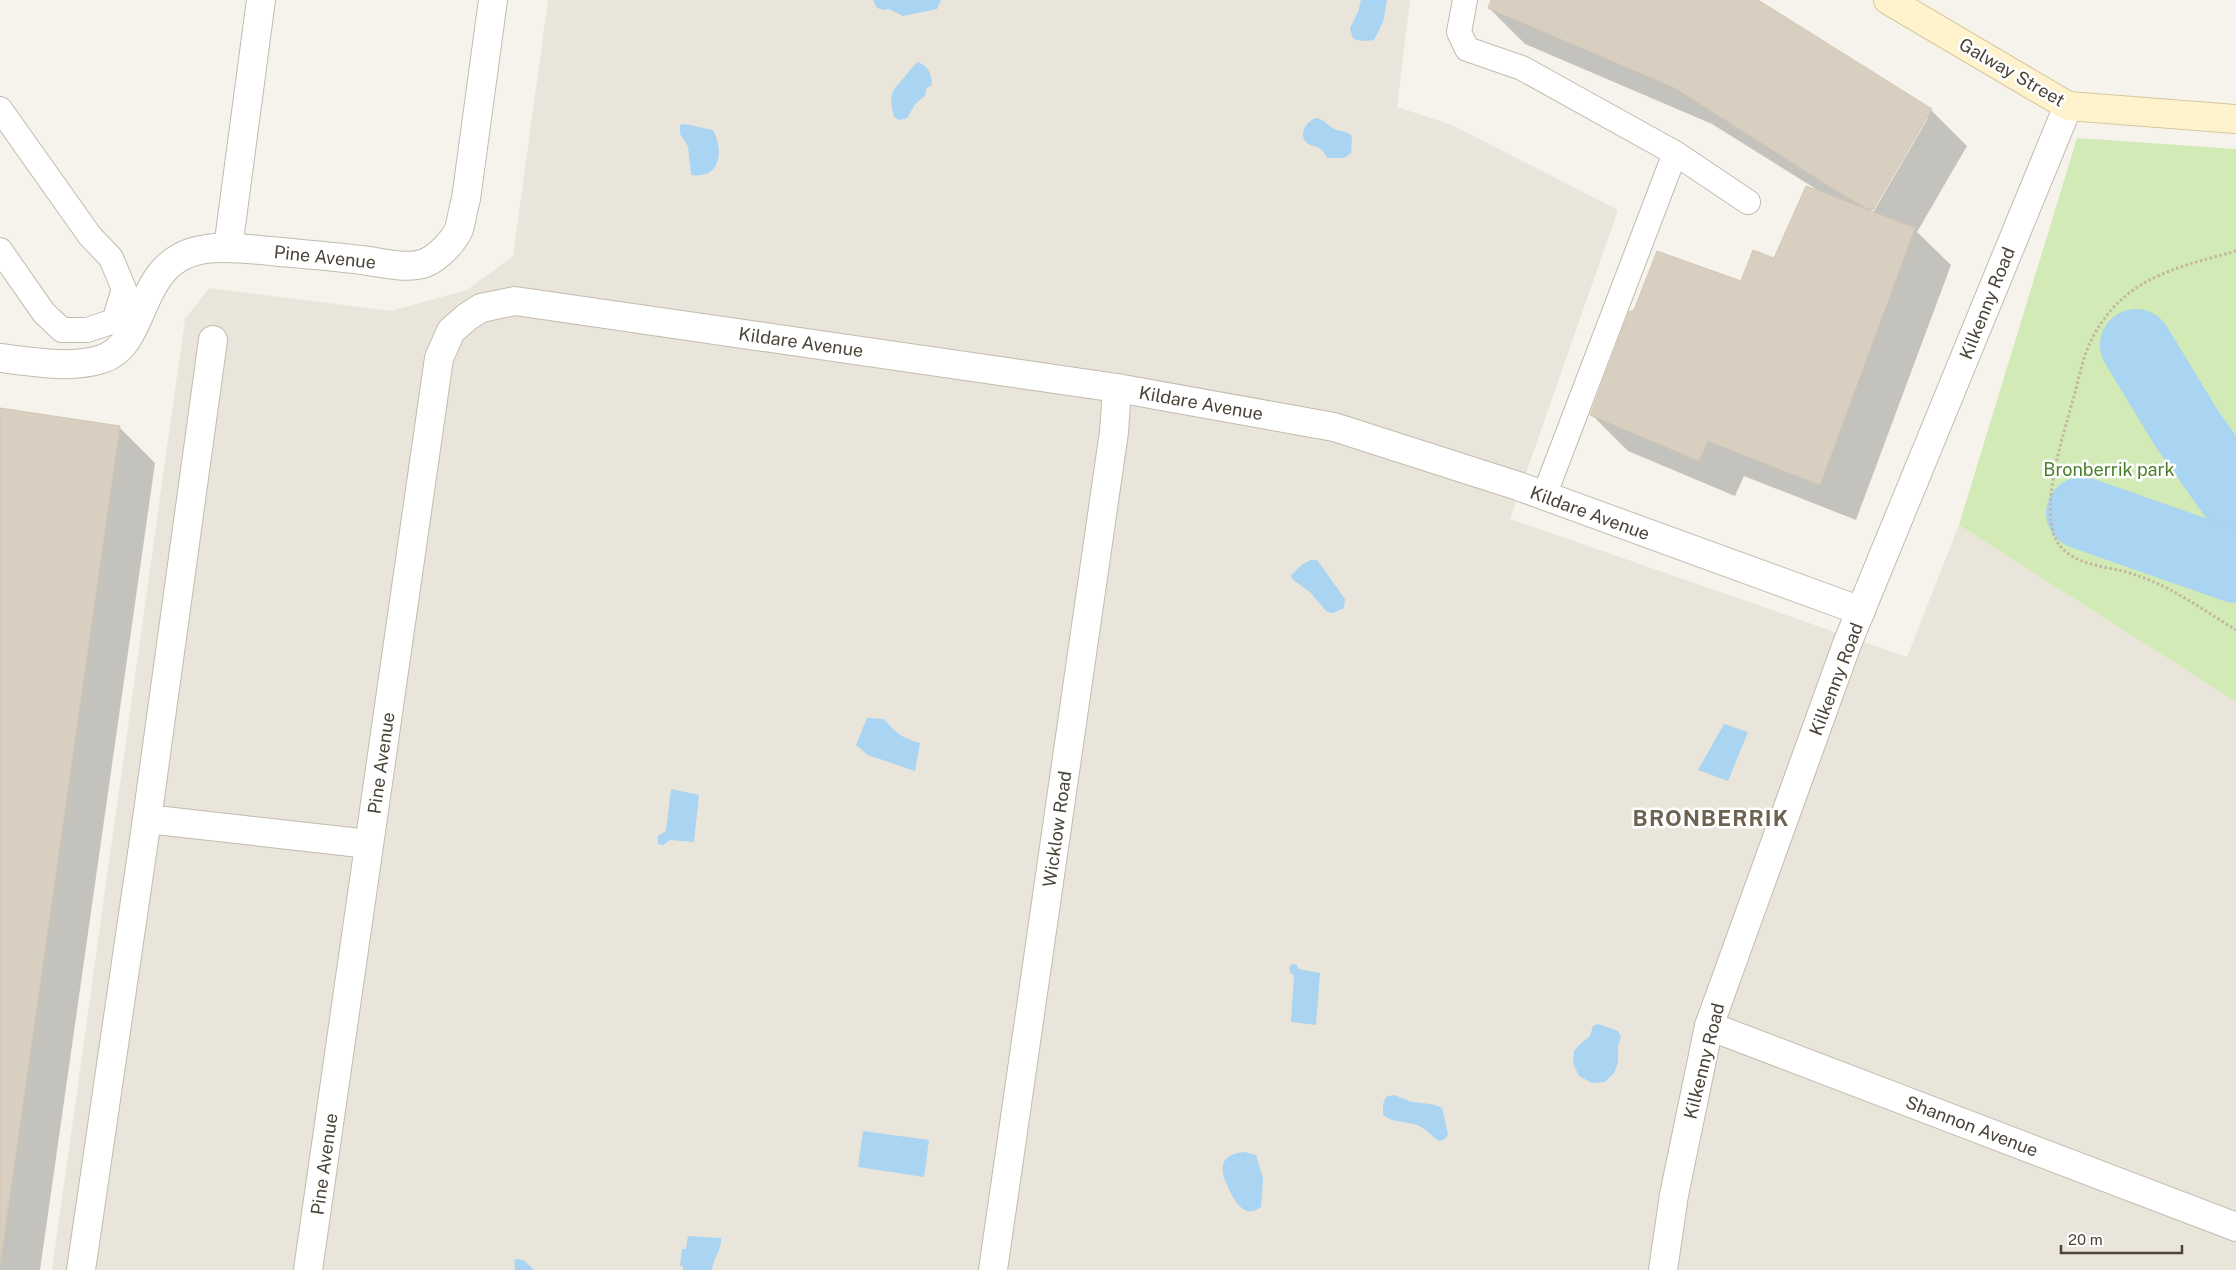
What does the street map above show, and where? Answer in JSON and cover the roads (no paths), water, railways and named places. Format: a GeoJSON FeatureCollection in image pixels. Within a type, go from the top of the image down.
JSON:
{"type":"FeatureCollection","features":[{"type":"Feature","properties":{"kind":"street"},"geometry":{"type":"LineString","coordinates":[[228,248],[261,0]]}},
{"type":"Feature","properties":{"kind":"street","name":"Pine Avenue"},"geometry":{"type":"LineString","coordinates":[[0,358],[56,363],[83,363],[103,359],[122,347],[153,283],[169,265],[195,252],[228,248],[341,257],[411,266],[425,263],[436,256],[449,244],[458,229],[466,199],[493,0]]}},
{"type":"Feature","properties":{"kind":"street","name":"Galway Street"},"geometry":{"type":"LineString","coordinates":[[1888,0],[2068,106],[2236,119]]}},
{"type":"Feature","properties":{"kind":"street","name":"Kilkenny Road"},"geometry":{"type":"LineString","coordinates":[[1663,1270],[1674,1195],[1709,1026],[1847,644],[2068,106]]}},
{"type":"Feature","properties":{"kind":"street","name":"Pine Avenue"},"geometry":{"type":"LineString","coordinates":[[308,1270],[439,358],[451,331],[467,317],[481,308],[516,301]]}},
{"type":"Feature","properties":{"kind":"street","name":"Kildare Avenue"},"geometry":{"type":"LineString","coordinates":[[516,301],[1116,388],[1334,427],[1544,496],[1861,611]]}},
{"type":"Feature","properties":{"kind":"street"},"geometry":{"type":"LineString","coordinates":[[81,1270],[147,819],[212,340]]}},
{"type":"Feature","properties":{"kind":"street","name":"Wicklow Road"},"geometry":{"type":"LineString","coordinates":[[993,1270],[1112,442],[1116,388]]}},
{"type":"Feature","properties":{"kind":"street"},"geometry":{"type":"LineString","coordinates":[[147,819],[370,844]]}},
{"type":"Feature","properties":{"kind":"street","name":"Shannon Avenue"},"geometry":{"type":"LineString","coordinates":[[1709,1026],[2236,1227]]}},
{"type":"Feature","properties":{"kind":"lane"},"geometry":{"type":"LineString","coordinates":[[1465,0],[1459,32],[1467,48],[1522,68],[1675,153],[1748,202]]}},
{"type":"Feature","properties":{"kind":"lane"},"geometry":{"type":"LineString","coordinates":[[0,109],[90,236],[111,258],[124,289],[114,321],[87,330],[62,330],[44,313],[0,250]]}},
{"type":"Feature","properties":{"kind":"lane"},"geometry":{"type":"LineString","coordinates":[[1544,496],[1675,153]]}},
{"type":"Feature","properties":{"kind":"water"},"geometry":{"type":"Polygon","coordinates":[[[873,0],[941,0],[937,9],[903,16],[889,9],[877,8],[873,0]]]}},
{"type":"Feature","properties":{"kind":"water"},"geometry":{"type":"Polygon","coordinates":[[[1361,0],[1387,0],[1383,22],[1374,40],[1353,39],[1350,28],[1358,12],[1361,0]]]}},
{"type":"Feature","properties":{"kind":"water"},"geometry":{"type":"Polygon","coordinates":[[[918,62],[929,71],[932,85],[926,89],[925,96],[916,103],[907,118],[899,120],[894,117],[891,102],[893,92],[918,62]]]}},
{"type":"Feature","properties":{"kind":"water"},"geometry":{"type":"Polygon","coordinates":[[[1316,118],[1334,129],[1347,132],[1352,136],[1351,153],[1344,158],[1328,158],[1318,147],[1308,144],[1303,136],[1303,132],[1306,125],[1316,118]]]}},
{"type":"Feature","properties":{"kind":"water"},"geometry":{"type":"Polygon","coordinates":[[[685,124],[713,130],[719,155],[714,168],[709,173],[691,175],[688,146],[680,134],[680,125],[685,124]]]}},
{"type":"Feature","properties":{"kind":"water"},"geometry":{"type":"Polygon","coordinates":[[[1311,560],[1317,560],[1345,599],[1344,608],[1333,613],[1327,612],[1310,592],[1292,579],[1291,575],[1303,564],[1311,560]]]}},
{"type":"Feature","properties":{"kind":"water"},"geometry":{"type":"Polygon","coordinates":[[[867,718],[884,719],[900,734],[920,743],[915,771],[868,755],[856,745],[867,718]]]}},
{"type":"Feature","properties":{"kind":"water"},"geometry":{"type":"Polygon","coordinates":[[[1724,724],[1748,732],[1728,781],[1698,770],[1724,724]]]}},
{"type":"Feature","properties":{"kind":"water"},"geometry":{"type":"Polygon","coordinates":[[[671,789],[699,795],[694,842],[670,840],[663,845],[658,844],[658,836],[666,831],[671,789]]]}},
{"type":"Feature","properties":{"kind":"water"},"geometry":{"type":"Polygon","coordinates":[[[1292,964],[1297,965],[1298,969],[1320,973],[1316,1025],[1291,1022],[1294,975],[1290,973],[1289,968],[1292,964]]]}},
{"type":"Feature","properties":{"kind":"water"},"geometry":{"type":"Polygon","coordinates":[[[1598,1024],[1618,1031],[1621,1037],[1618,1047],[1618,1062],[1614,1073],[1605,1082],[1592,1083],[1579,1076],[1573,1063],[1574,1051],[1590,1036],[1593,1026],[1598,1024]]]}},
{"type":"Feature","properties":{"kind":"water"},"geometry":{"type":"Polygon","coordinates":[[[1393,1095],[1409,1101],[1442,1108],[1448,1134],[1445,1139],[1439,1141],[1420,1126],[1395,1121],[1383,1115],[1383,1104],[1386,1097],[1393,1095]]]}},
{"type":"Feature","properties":{"kind":"water"},"geometry":{"type":"Polygon","coordinates":[[[863,1131],[929,1140],[924,1177],[858,1167],[863,1131]]]}},
{"type":"Feature","properties":{"kind":"water"},"geometry":{"type":"Polygon","coordinates":[[[1245,1152],[1256,1155],[1263,1178],[1261,1207],[1250,1211],[1245,1210],[1237,1203],[1230,1192],[1223,1173],[1226,1159],[1237,1153],[1245,1152]]]}},
{"type":"Feature","properties":{"kind":"water"},"geometry":{"type":"Polygon","coordinates":[[[688,1236],[721,1238],[712,1270],[683,1270],[683,1266],[680,1266],[682,1249],[686,1249],[688,1236]]]}},
{"type":"Feature","properties":{"kind":"water"},"geometry":{"type":"Polygon","coordinates":[[[514,1260],[525,1261],[534,1270],[515,1270],[514,1260]]]}},
{"type":"Feature","properties":{"kind":"waterway"},"geometry":{"type":"LineString","coordinates":[[2136,345],[2187,429],[2236,498]]}},
{"type":"Feature","properties":{"kind":"waterway"},"geometry":{"type":"LineString","coordinates":[[2082,513],[2236,567]]}},
{"type":"Feature","properties":{"kind":"district","name":"BRONBERRIK"},"geometry":{"type":"Point","coordinates":[1711,818]}},
{"type":"Feature","properties":{"kind":"park label","name":"Bronberrik park"},"geometry":{"type":"Point","coordinates":[2109,469]}}]}
